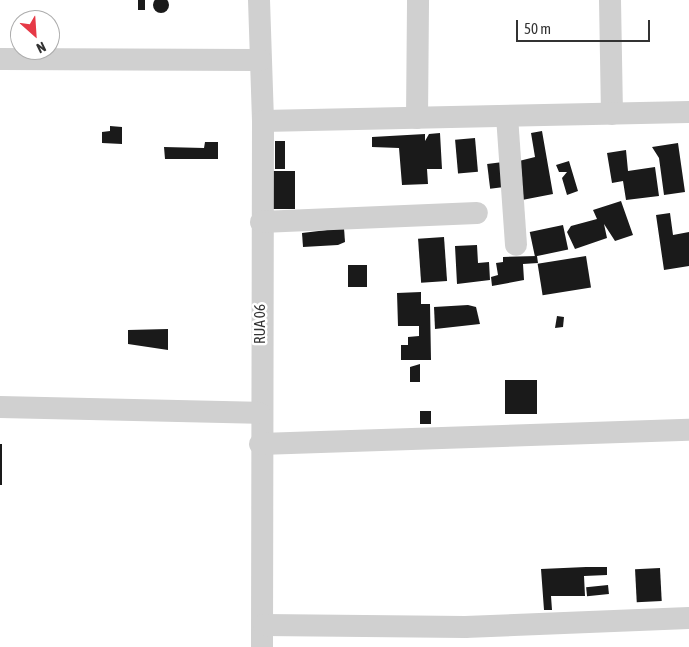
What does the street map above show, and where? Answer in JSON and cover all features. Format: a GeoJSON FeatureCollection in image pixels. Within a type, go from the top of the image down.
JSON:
{"type":"FeatureCollection","features":[{"type":"Feature","properties":{"kind":"street","name":"RUA 06"},"geometry":{"type":"LineString","coordinates":[[259,0],[263,121],[259,413],[264,625],[262,647]]}},
{"type":"Feature","properties":{"kind":"street"},"geometry":{"type":"LineString","coordinates":[[417,118],[418,0]]}},
{"type":"Feature","properties":{"kind":"street"},"geometry":{"type":"LineString","coordinates":[[610,0],[612,114]]}},
{"type":"Feature","properties":{"kind":"street"},"geometry":{"type":"LineString","coordinates":[[0,59],[260,60]]}},
{"type":"Feature","properties":{"kind":"street"},"geometry":{"type":"LineString","coordinates":[[263,121],[689,112]]}},
{"type":"Feature","properties":{"kind":"street"},"geometry":{"type":"LineString","coordinates":[[507,116],[516,245]]}},
{"type":"Feature","properties":{"kind":"street"},"geometry":{"type":"LineString","coordinates":[[261,222],[477,213]]}},
{"type":"Feature","properties":{"kind":"street"},"geometry":{"type":"LineString","coordinates":[[0,407],[259,413]]}},
{"type":"Feature","properties":{"kind":"street"},"geometry":{"type":"LineString","coordinates":[[260,444],[689,430]]}},
{"type":"Feature","properties":{"kind":"street"},"geometry":{"type":"LineString","coordinates":[[264,625],[465,627],[689,618]]}},
{"type":"Feature","properties":{"kind":"building"},"geometry":{"type":"Polygon","coordinates":[[[161,-3],[169,5],[161,13],[153,5],[161,-3]]]}},
{"type":"Feature","properties":{"kind":"building"},"geometry":{"type":"Polygon","coordinates":[[[138,0],[145,0],[145,10],[138,10],[138,0]]]}},
{"type":"Feature","properties":{"kind":"building"},"geometry":{"type":"Polygon","coordinates":[[[110,126],[122,127],[122,144],[102,143],[102,132],[110,131],[110,126]]]}},
{"type":"Feature","properties":{"kind":"building"},"geometry":{"type":"Polygon","coordinates":[[[542,131],[553,194],[522,200],[515,162],[535,157],[531,133],[542,131]]]}},
{"type":"Feature","properties":{"kind":"building"},"geometry":{"type":"Polygon","coordinates":[[[440,133],[442,169],[427,169],[428,184],[402,185],[399,148],[372,147],[372,137],[425,134],[425,141],[429,134],[440,133]]]}},
{"type":"Feature","properties":{"kind":"building"},"geometry":{"type":"Polygon","coordinates":[[[475,138],[478,172],[458,174],[455,140],[475,138]]]}},
{"type":"Feature","properties":{"kind":"building"},"geometry":{"type":"Polygon","coordinates":[[[275,141],[285,141],[285,169],[275,169],[275,141]]]}},
{"type":"Feature","properties":{"kind":"building"},"geometry":{"type":"Polygon","coordinates":[[[205,142],[218,142],[218,159],[165,159],[164,147],[204,148],[205,142]]]}},
{"type":"Feature","properties":{"kind":"building"},"geometry":{"type":"Polygon","coordinates":[[[678,143],[685,192],[664,195],[659,158],[652,147],[678,143]]]}},
{"type":"Feature","properties":{"kind":"building"},"geometry":{"type":"Polygon","coordinates":[[[626,150],[628,171],[655,167],[659,196],[626,200],[623,181],[612,183],[607,153],[626,150]]]}},
{"type":"Feature","properties":{"kind":"building"},"geometry":{"type":"Polygon","coordinates":[[[569,161],[578,191],[567,195],[562,178],[567,172],[559,172],[556,165],[569,161]]]}},
{"type":"Feature","properties":{"kind":"building"},"geometry":{"type":"Polygon","coordinates":[[[503,162],[506,187],[490,189],[487,164],[503,162]]]}},
{"type":"Feature","properties":{"kind":"building"},"geometry":{"type":"Polygon","coordinates":[[[272,171],[295,171],[295,209],[272,209],[272,171]]]}},
{"type":"Feature","properties":{"kind":"building"},"geometry":{"type":"Polygon","coordinates":[[[621,201],[633,235],[615,241],[604,224],[607,238],[575,249],[567,232],[571,226],[597,219],[593,210],[621,201]]]}},
{"type":"Feature","properties":{"kind":"building"},"geometry":{"type":"Polygon","coordinates":[[[670,213],[673,235],[689,232],[689,266],[664,270],[656,215],[670,213]]]}},
{"type":"Feature","properties":{"kind":"building"},"geometry":{"type":"Polygon","coordinates":[[[563,225],[568,249],[535,257],[530,232],[563,225]]]}},
{"type":"Feature","properties":{"kind":"building"},"geometry":{"type":"Polygon","coordinates":[[[344,228],[345,242],[338,245],[303,247],[302,233],[344,228]]]}},
{"type":"Feature","properties":{"kind":"building"},"geometry":{"type":"Polygon","coordinates":[[[444,237],[447,281],[421,283],[418,239],[444,237]]]}},
{"type":"Feature","properties":{"kind":"building"},"geometry":{"type":"Polygon","coordinates":[[[477,245],[478,263],[489,262],[490,280],[457,284],[455,246],[477,245]]]}},
{"type":"Feature","properties":{"kind":"building"},"geometry":{"type":"Polygon","coordinates":[[[537,256],[538,263],[523,264],[524,280],[492,286],[491,277],[498,275],[496,263],[503,262],[503,257],[537,256]]]}},
{"type":"Feature","properties":{"kind":"building"},"geometry":{"type":"Polygon","coordinates":[[[586,256],[591,288],[543,295],[538,264],[586,256]]]}},
{"type":"Feature","properties":{"kind":"building"},"geometry":{"type":"Polygon","coordinates":[[[348,265],[367,265],[367,287],[348,287],[348,265]]]}},
{"type":"Feature","properties":{"kind":"building"},"geometry":{"type":"Polygon","coordinates":[[[421,292],[421,304],[430,304],[431,360],[401,360],[401,345],[408,345],[408,337],[419,336],[419,326],[398,326],[397,293],[421,292]]]}},
{"type":"Feature","properties":{"kind":"building"},"geometry":{"type":"Polygon","coordinates":[[[468,305],[476,307],[480,324],[435,329],[434,307],[468,305]]]}},
{"type":"Feature","properties":{"kind":"building"},"geometry":{"type":"Polygon","coordinates":[[[557,316],[564,317],[563,327],[555,328],[557,316]]]}},
{"type":"Feature","properties":{"kind":"building"},"geometry":{"type":"Polygon","coordinates":[[[168,329],[168,350],[128,344],[128,330],[168,329]]]}},
{"type":"Feature","properties":{"kind":"building"},"geometry":{"type":"Polygon","coordinates":[[[420,364],[420,382],[410,382],[410,367],[420,364]]]}},
{"type":"Feature","properties":{"kind":"building"},"geometry":{"type":"Polygon","coordinates":[[[505,380],[537,380],[537,414],[505,414],[505,380]]]}},
{"type":"Feature","properties":{"kind":"building"},"geometry":{"type":"Polygon","coordinates":[[[420,411],[431,411],[431,424],[420,424],[420,411]]]}},
{"type":"Feature","properties":{"kind":"building"},"geometry":{"type":"Polygon","coordinates":[[[0,444],[2,444],[2,485],[0,485],[0,444]]]}},
{"type":"Feature","properties":{"kind":"building"},"geometry":{"type":"Polygon","coordinates":[[[607,567],[607,575],[584,576],[585,596],[551,596],[552,610],[544,610],[541,569],[607,567]]]}},
{"type":"Feature","properties":{"kind":"building"},"geometry":{"type":"Polygon","coordinates":[[[660,568],[662,601],[637,602],[635,569],[660,568]]]}},
{"type":"Feature","properties":{"kind":"building"},"geometry":{"type":"Polygon","coordinates":[[[608,585],[609,594],[587,596],[586,587],[608,585]]]}}]}
